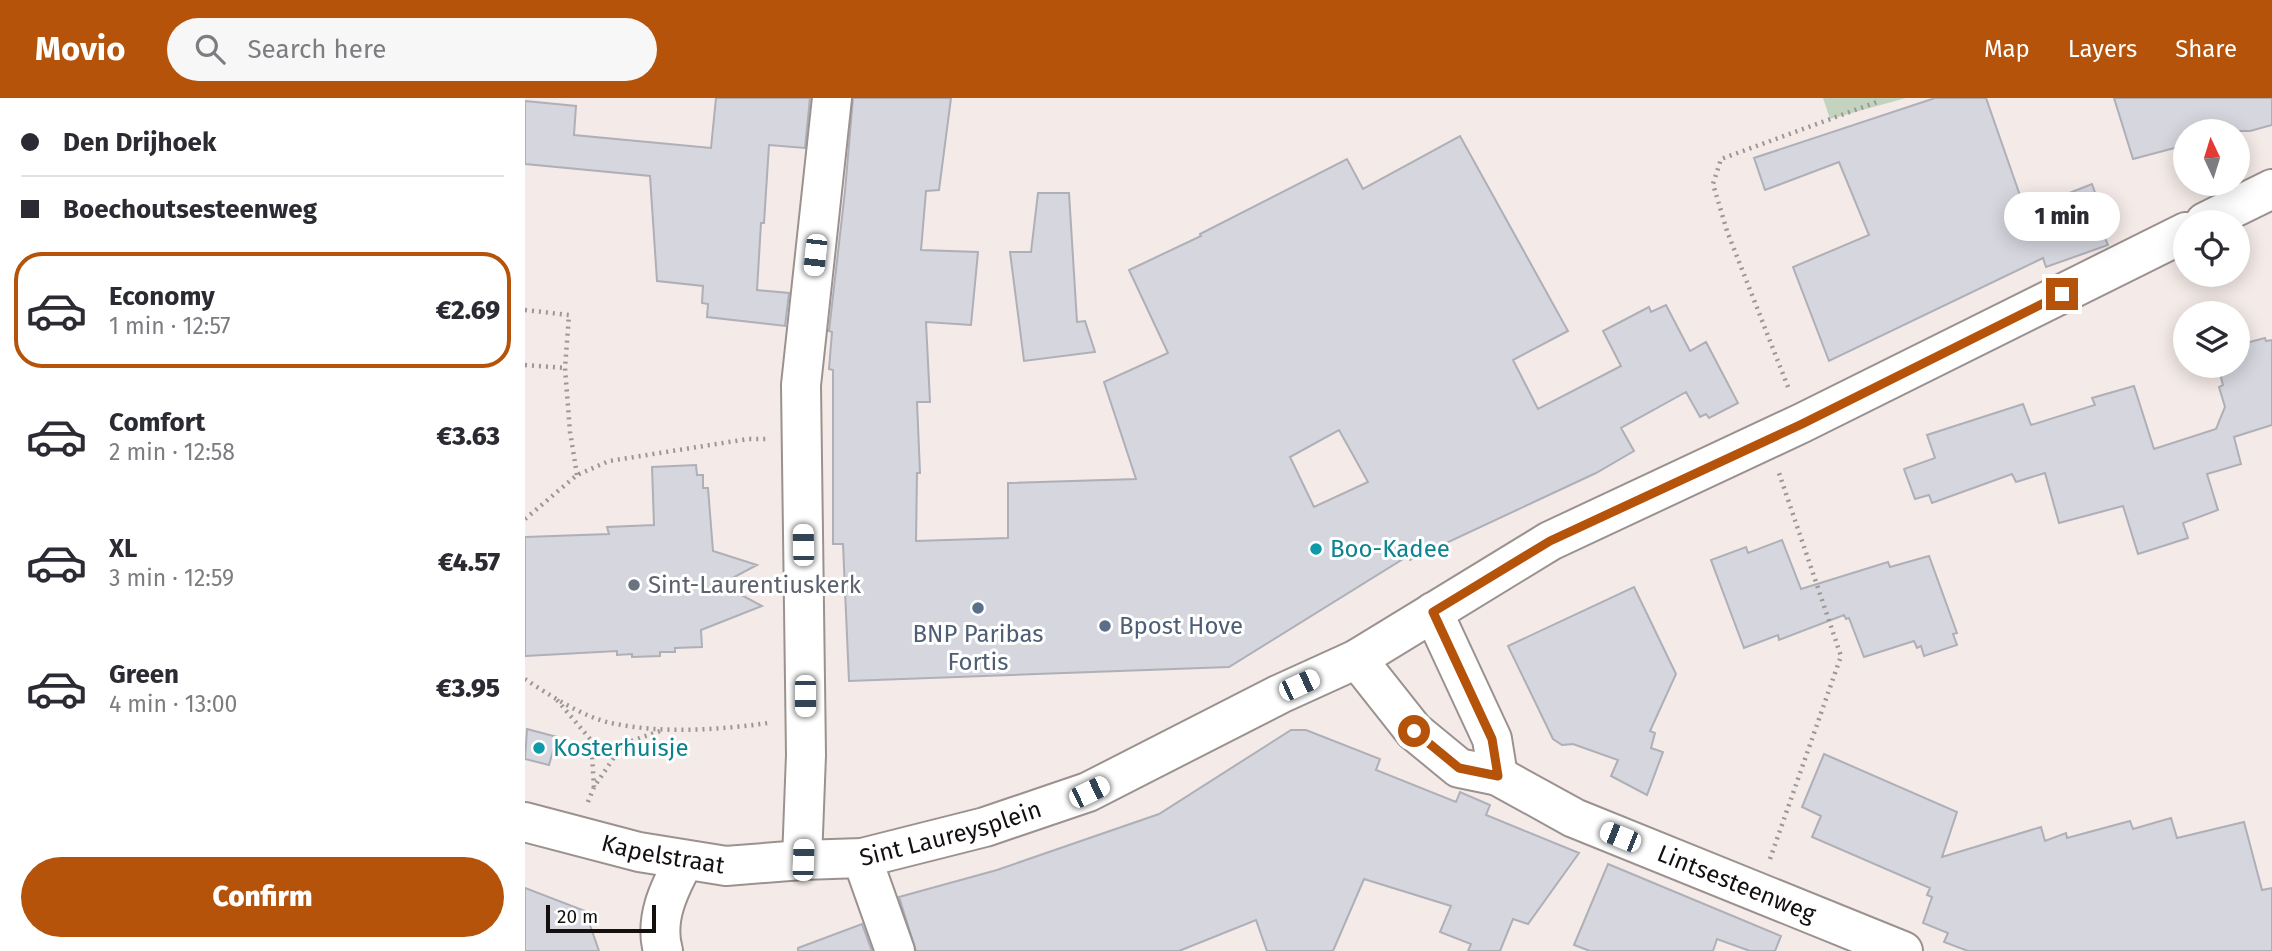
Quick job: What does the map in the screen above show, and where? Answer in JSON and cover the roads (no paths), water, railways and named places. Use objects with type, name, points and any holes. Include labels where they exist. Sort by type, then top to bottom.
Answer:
[{"type":"street","points":[[803,860],[805,717],[801,385],[832,98]]},
{"type":"street","points":[[2229,210],[2272,189]]},
{"type":"street","name":"Sint Laureysplein","points":[[803,860],[862,858],[985,827],[1089,792],[1280,694],[1357,659],[1550,541],[1802,424],[2173,238]]},
{"type":"street","points":[[1433,612],[1492,739],[1498,776]]},
{"type":"street","name":"Lintsesteenweg","points":[[1357,659],[1414,731],[1459,768],[1498,776],[1574,818],[1903,951]]},
{"type":"street","name":"Kapelstraat","points":[[525,822],[639,852],[726,866],[803,860]]},
{"type":"street","points":[[862,858],[895,951]]},
{"type":"street","points":[[663,951],[660,919],[668,892],[684,860]]},
{"type":"place","name":"Boo-Kadee","points":[[1316,549]]},
{"type":"place","name":"Sint-Laurentiuskerk","points":[[634,585]]},
{"type":"place","name":"BNP Paribas Fortis","points":[[978,608]]},
{"type":"place","name":"Bpost Hove","points":[[1105,626]]},
{"type":"place","name":"Kosterhuisje","points":[[539,748]]}]
